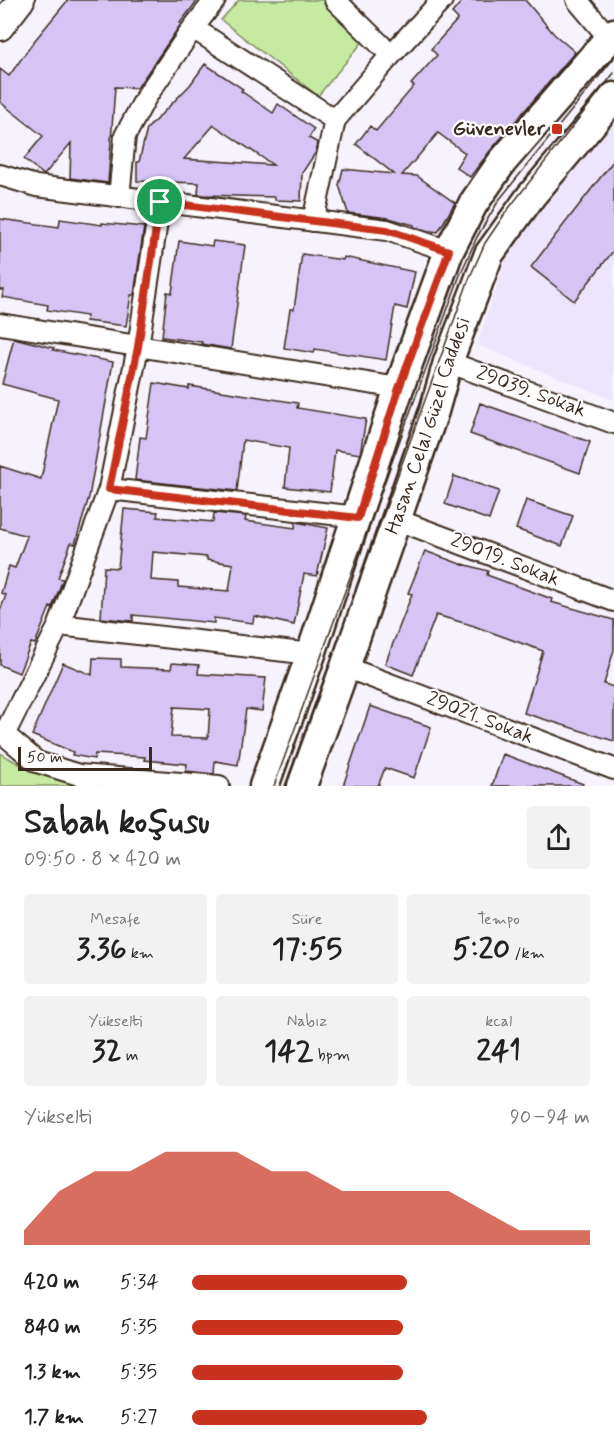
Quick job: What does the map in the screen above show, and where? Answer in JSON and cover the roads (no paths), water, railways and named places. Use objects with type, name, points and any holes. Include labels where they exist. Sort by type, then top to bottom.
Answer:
[{"type":"main road","name":"Hasan Celal Güzel Caddesi","points":[[264,786],[358,518],[399,388],[449,251],[473,204],[502,162],[612,36]]},
{"type":"main road","name":"Hasan Celal Güzel Caddesi","points":[[302,786],[434,411],[448,362],[489,254],[531,196],[614,97]]},
{"type":"street","points":[[0,27],[21,0]]},
{"type":"street","points":[[119,197],[124,136],[136,112],[193,28],[215,0]]},
{"type":"street","points":[[335,0],[391,55]]},
{"type":"street","points":[[313,221],[334,120],[442,0]]},
{"type":"street","points":[[577,0],[612,36]]},
{"type":"street","points":[[193,28],[334,120]]},
{"type":"street","points":[[0,176],[36,186],[387,230],[449,251]]},
{"type":"street","points":[[160,202],[138,347],[109,489],[58,624],[2,732],[37,762],[79,775],[219,786]]},
{"type":"street","points":[[0,324],[399,388]]},
{"type":"street","name":"29039. Sokak","points":[[448,362],[614,423]]},
{"type":"street","points":[[109,489],[358,518]]},
{"type":"street","name":"29019. Sokak","points":[[395,519],[614,601]]},
{"type":"street","points":[[58,624],[311,654]]},
{"type":"street","name":"29021. Sokak","points":[[345,667],[614,769]]},
{"type":"tram line","points":[[274,786],[460,275],[477,237],[499,200],[614,58]]},
{"type":"tram line","points":[[285,786],[469,279],[485,243],[506,212],[614,73]]},
{"type":"place","name":"Güvenevler","points":[[557,129]]}]
